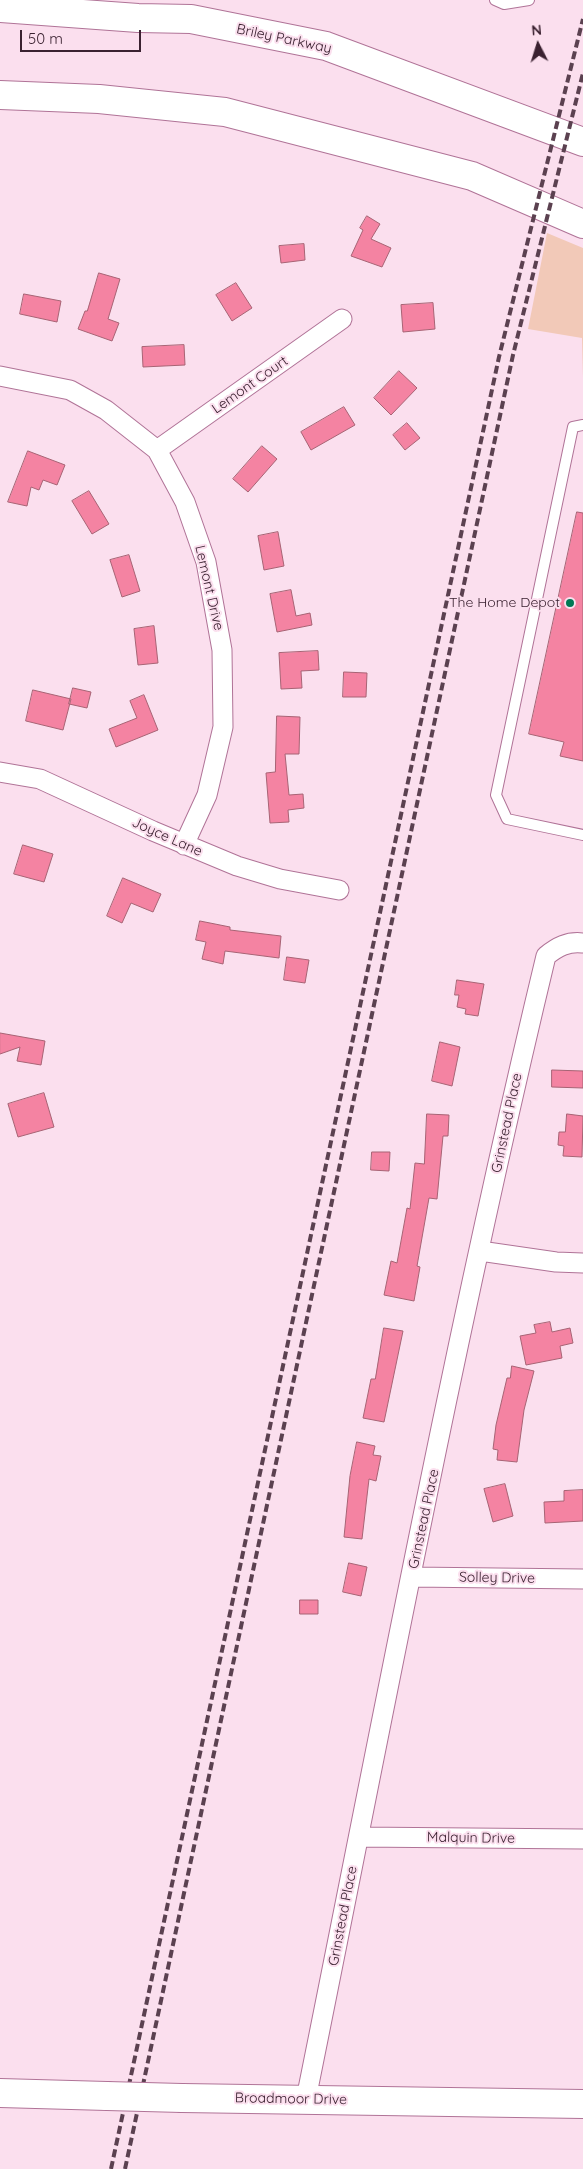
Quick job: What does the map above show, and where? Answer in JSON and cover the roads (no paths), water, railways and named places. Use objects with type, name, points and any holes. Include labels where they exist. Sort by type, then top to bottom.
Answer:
[{"type":"main road","points":[[57,0],[191,19]]},
{"type":"main road","name":"Briley Parkway","points":[[0,8],[138,18],[191,19],[326,46],[583,142]]},
{"type":"main road","points":[[0,96],[99,99],[225,112],[472,176],[583,224]]},
{"type":"main road","name":"Broadmoor Drive","points":[[0,2094],[583,2104]]},
{"type":"street","name":"Lemont Court","points":[[157,450],[342,319]]},
{"type":"street","name":"Lemont Drive","points":[[0,376],[70,390],[106,410],[157,450],[186,502],[206,562],[222,650],[222,727],[207,795],[184,845]]},
{"type":"street","name":"Joyce Lane","points":[[0,772],[40,778],[184,845],[237,866],[271,876],[339,890]]},
{"type":"street","name":"Grinstead Place","points":[[306,2099],[510,1108],[546,956],[558,946],[577,942],[583,943]]},
{"type":"street","points":[[480,1251],[556,1262],[583,1263]]},
{"type":"street","name":"Solley Drive","points":[[412,1577],[583,1579]]},
{"type":"street","name":"Malquin Drive","points":[[359,1836],[583,1839]]},
{"type":"lane","points":[[495,0],[504,4],[530,0]]},
{"type":"lane","points":[[583,424],[573,427],[496,795],[507,819],[583,835]]},
{"type":"railway","points":[[111,2169],[499,357],[583,19]]},
{"type":"railway","points":[[125,2169],[513,355],[583,73]]},
{"type":"place","name":"The Home Depot","points":[[570,603]]}]
